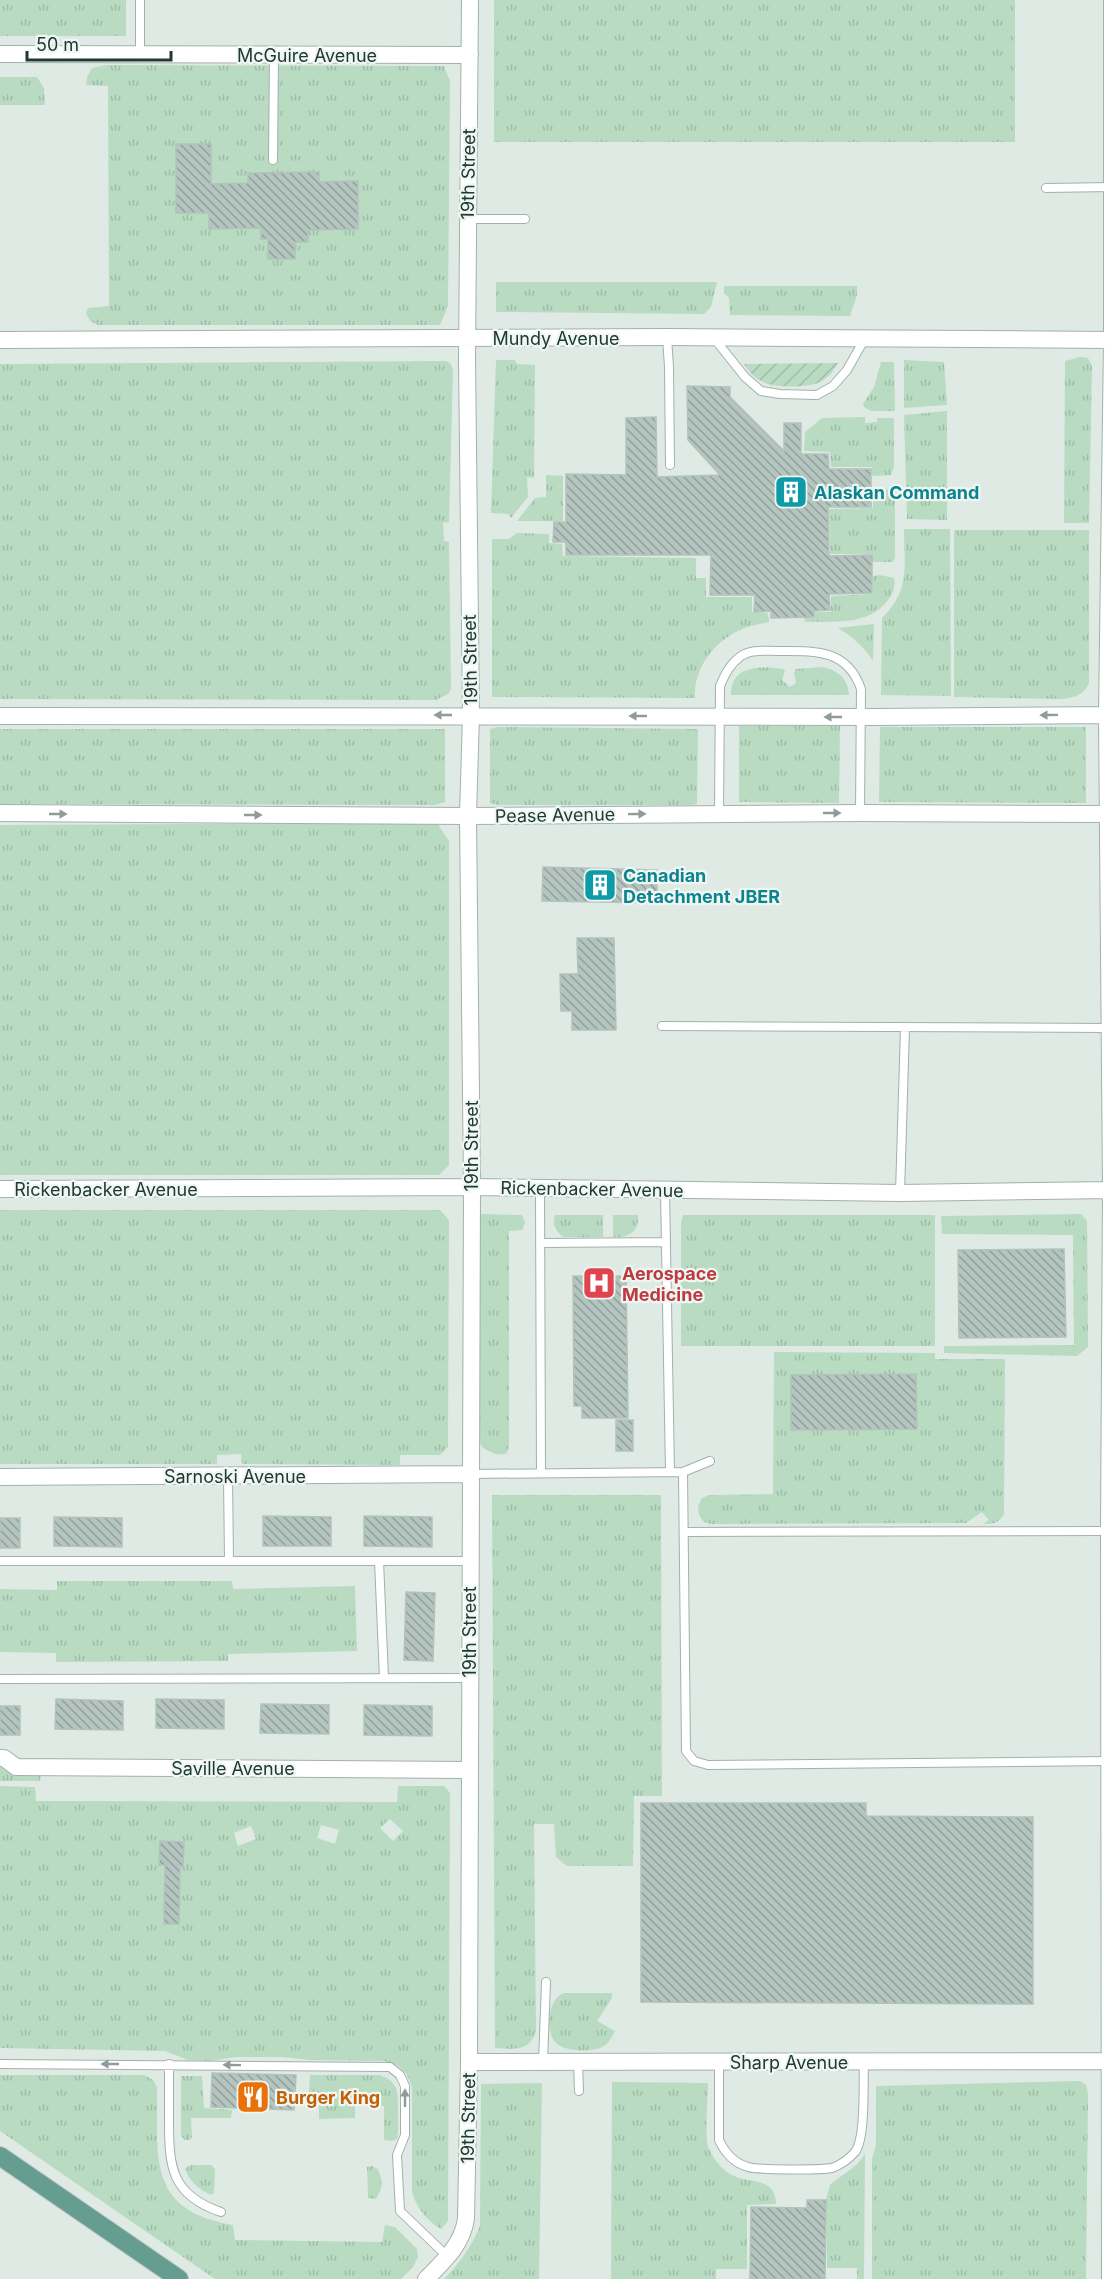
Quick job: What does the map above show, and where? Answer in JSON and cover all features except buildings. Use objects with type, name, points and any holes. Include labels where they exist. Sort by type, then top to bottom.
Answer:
[{"type":"main road","points":[[0,2156],[179,2279]]},
{"type":"street","name":"19th Street","points":[[426,2279],[448,2257],[464,2232],[466,2219],[469,2062],[471,1187],[468,816],[471,715],[467,338],[470,0]]},
{"type":"street","points":[[1110,2279],[1108,2061],[1111,1804],[1109,1531],[1111,1190],[1107,715],[1111,502],[1112,0]]},
{"type":"street","name":"McGuire Avenue","points":[[0,54],[470,55]]},
{"type":"street","name":"Mundy Avenue","points":[[0,340],[713,337],[864,340],[1112,340]]},
{"type":"street","points":[[0,716],[1107,715]]},
{"type":"street","name":"Pease Avenue","points":[[0,813],[468,816],[719,813],[1109,814]]},
{"type":"street","name":"Rickenbacker Avenue","points":[[0,1189],[471,1187],[900,1192],[1111,1190]]},
{"type":"street","name":"Sarnoski Avenue","points":[[0,1477],[470,1474]]},
{"type":"street","name":"Saville Avenue","points":[[0,1758],[4,1758],[16,1767],[469,1770]]},
{"type":"street","name":"Sharp Avenue","points":[[469,2062],[1108,2061]]},
{"type":"lane","points":[[140,0],[140,55]]},
{"type":"lane","points":[[273,160],[274,55]]},
{"type":"lane","points":[[1046,188],[1112,187]]},
{"type":"lane","points":[[468,219],[525,219]]},
{"type":"lane","points":[[667,337],[670,465]]},
{"type":"lane","points":[[713,337],[745,377],[761,391],[817,395],[833,386],[848,370],[864,340]]},
{"type":"lane","points":[[719,813],[720,686],[728,669],[742,655],[755,651],[816,651],[844,662],[856,674],[861,689],[860,813]]},
{"type":"lane","points":[[662,1026],[1109,1028]]},
{"type":"lane","points":[[900,1192],[905,1028]]},
{"type":"lane","points":[[540,1188],[541,1473]]},
{"type":"lane","points":[[665,1190],[670,1472]]},
{"type":"lane","points":[[540,1243],[666,1242]]},
{"type":"lane","points":[[470,1474],[683,1472],[710,1461]]},
{"type":"lane","points":[[683,1472],[686,1751],[694,1761],[708,1765],[1111,1761]]},
{"type":"lane","points":[[228,1476],[229,1561]]},
{"type":"lane","points":[[684,1532],[1109,1531]]},
{"type":"lane","points":[[0,1561],[470,1561]]},
{"type":"lane","points":[[379,1561],[384,1678]]},
{"type":"lane","points":[[0,1678],[469,1678]]},
{"type":"lane","points":[[543,2062],[546,1982]]},
{"type":"lane","points":[[719,2062],[719,2140],[734,2161],[750,2168],[831,2168],[844,2162],[855,2152],[862,2138],[864,2061]]},
{"type":"lane","points":[[578,2062],[579,2091]]},
{"type":"lane","points":[[0,2064],[390,2067],[399,2075],[405,2086],[405,2135],[397,2155],[400,2211],[448,2257]]},
{"type":"lane","points":[[169,2064],[169,2152],[172,2168],[187,2194],[201,2205],[221,2212]]},
{"type":"green space","points":[[0,0],[126,0],[126,36],[0,36]]},
{"type":"green space","points":[[494,0],[1015,0],[1015,142],[494,142]]},
{"type":"green space","points":[[106,65],[444,66],[450,81],[448,306],[440,325],[98,325],[90,321],[86,313],[88,308],[109,306],[108,86],[86,85],[92,68]],"holes":[[[211,144],[211,184],[248,183],[249,173],[319,172],[319,182],[357,181],[358,229],[308,230],[295,242],[294,259],[269,259],[268,239],[261,239],[261,228],[209,229],[209,213],[176,213],[176,145]]]},
{"type":"green space","points":[[0,77],[37,77],[44,88],[45,105],[0,105]]},
{"type":"green space","points":[[496,282],[717,282],[711,307],[704,314],[496,312]]},
{"type":"green space","points":[[724,286],[857,286],[857,295],[850,316],[730,315],[729,298],[724,293]]},
{"type":"green space","points":[[1080,357],[1088,358],[1092,366],[1089,523],[1064,523],[1065,361]]},
{"type":"green space","points":[[496,360],[515,360],[517,364],[535,365],[534,478],[527,477],[528,497],[511,518],[508,514],[491,513]]},
{"type":"green space","points":[[904,360],[944,362],[947,405],[904,408]]},
{"type":"green space","points":[[446,361],[451,364],[453,371],[449,522],[443,523],[444,541],[449,542],[451,689],[448,694],[436,700],[0,699],[0,364]]},
{"type":"green space","points":[[881,362],[894,362],[895,411],[871,411],[863,404],[874,387]]},
{"type":"green space","points":[[838,363],[822,381],[810,385],[794,386],[765,383],[753,375],[744,364]]},
{"type":"green space","points":[[947,411],[947,520],[907,519],[904,415]]},
{"type":"green space","points":[[865,417],[865,423],[877,422],[877,418],[894,418],[894,467],[891,475],[872,476],[872,467],[831,467],[830,452],[804,451],[805,432],[822,418]]},
{"type":"green space","points":[[546,475],[563,476],[563,521],[517,521],[535,498],[546,497]]},
{"type":"green space","points":[[893,489],[895,491],[895,559],[892,562],[872,562],[872,554],[830,554],[829,509],[873,508],[873,491]]},
{"type":"green space","points":[[904,529],[950,529],[951,696],[881,695],[882,618],[891,608],[902,587],[905,566]]},
{"type":"green space","points":[[954,530],[1089,530],[1089,682],[1082,693],[1063,699],[954,697]]},
{"type":"green space","points":[[517,533],[549,534],[549,543],[562,544],[563,556],[696,558],[696,578],[706,578],[706,597],[752,597],[752,612],[768,613],[769,622],[738,631],[713,650],[697,677],[695,698],[492,697],[492,539],[509,539]]},
{"type":"green space","points":[[873,576],[894,578],[893,592],[880,608],[871,614],[850,620],[805,622],[804,618],[815,618],[815,612],[831,612],[831,596],[873,594]]},
{"type":"green space","points":[[874,624],[873,661],[858,643],[838,628]]},
{"type":"green space","points":[[823,667],[841,676],[847,684],[849,695],[731,695],[732,685],[736,678],[748,670],[783,669],[785,671],[782,680],[790,687],[796,683],[794,673],[796,669]]},
{"type":"green space","points":[[739,726],[840,726],[839,803],[739,802]]},
{"type":"green space","points":[[497,727],[698,729],[697,804],[498,805],[490,803],[490,729]]},
{"type":"green space","points":[[880,727],[1086,727],[1086,803],[879,802]]},
{"type":"green space","points":[[0,729],[445,729],[445,802],[435,805],[0,804]]},
{"type":"green space","points":[[437,823],[449,841],[449,1165],[439,1175],[0,1175],[0,825]]},
{"type":"green space","points":[[0,1210],[440,1210],[449,1220],[448,1447],[440,1455],[400,1455],[400,1465],[242,1464],[241,1454],[217,1455],[217,1464],[0,1464]]},
{"type":"green space","points":[[482,1214],[522,1215],[525,1223],[522,1230],[509,1231],[509,1446],[507,1453],[500,1454],[482,1447],[479,1440],[479,1217]]},
{"type":"green space","points":[[1081,1214],[1087,1221],[1088,1347],[1077,1356],[944,1353],[944,1346],[1074,1345],[1073,1235],[942,1234],[941,1216]]},
{"type":"green space","points":[[555,1215],[603,1215],[603,1237],[563,1237],[555,1227]]},
{"type":"green space","points":[[613,1215],[638,1215],[635,1230],[628,1235],[613,1237]]},
{"type":"green space","points":[[683,1215],[935,1215],[935,1346],[681,1346],[681,1223]]},
{"type":"green space","points":[[774,1352],[935,1353],[935,1359],[1005,1359],[1004,1514],[998,1521],[983,1524],[989,1520],[982,1512],[966,1523],[711,1524],[704,1522],[699,1515],[698,1506],[702,1498],[709,1495],[773,1494]],"holes":[[[916,1374],[916,1429],[791,1430],[791,1375]]]},
{"type":"green space","points":[[492,1495],[661,1495],[662,1796],[634,1796],[633,1866],[567,1866],[556,1857],[554,1824],[534,1824],[536,2031],[530,2043],[514,2049],[495,2048]]},
{"type":"green space","points":[[57,1581],[232,1581],[233,1589],[355,1586],[357,1651],[228,1654],[228,1661],[56,1662],[56,1653],[0,1652],[0,1589],[57,1590]]},
{"type":"green space","points":[[0,1765],[41,1775],[40,1781],[0,1781]]},
{"type":"green space","points":[[0,1786],[35,1787],[36,1801],[397,1802],[398,1786],[444,1786],[450,1793],[448,2221],[441,2229],[423,2213],[412,2192],[412,2087],[406,2073],[397,2065],[384,2061],[310,2060],[282,2057],[188,2060],[165,2051],[0,2048]],"holes":[[[390,1819],[403,1831],[393,1841],[380,1828]],[[321,1825],[339,1830],[335,1844],[317,1838]],[[251,1826],[256,1839],[238,1846],[234,1833]],[[165,1888],[179,1889],[179,1924],[164,1924]]]},
{"type":"green space","points":[[564,1993],[612,1993],[612,1998],[597,2021],[615,2031],[606,2045],[593,2050],[579,2050],[565,2048],[555,2042],[549,2023],[551,2008],[554,2001]]},
{"type":"green space","points":[[0,2075],[144,2075],[153,2080],[157,2087],[157,2136],[163,2177],[171,2193],[185,2207],[205,2218],[233,2225],[235,2240],[382,2242],[385,2225],[395,2227],[417,2249],[418,2257],[413,2267],[401,2279],[215,2279],[0,2131]]},
{"type":"green space","points":[[310,2075],[379,2075],[391,2081],[398,2095],[397,2139],[384,2140],[384,2106],[355,2106],[355,2118],[319,2119],[319,2094],[309,2093]]},
{"type":"green space","points":[[181,2076],[202,2076],[204,2108],[232,2110],[231,2118],[191,2118],[192,2137],[185,2140],[181,2136]]},
{"type":"green space","points":[[1080,2081],[1086,2085],[1088,2093],[1086,2279],[872,2279],[872,2159],[876,2145],[876,2086]]},
{"type":"green space","points":[[612,2082],[708,2083],[707,2136],[709,2149],[720,2166],[730,2174],[759,2182],[771,2189],[776,2204],[747,2205],[747,2269],[716,2269],[716,2279],[611,2279]]},
{"type":"green space","points":[[542,2083],[539,2279],[444,2279],[465,2254],[480,2226],[481,2084]]},
{"type":"green space","points":[[865,2154],[864,2279],[857,2279],[857,2268],[827,2268],[826,2199],[830,2185],[853,2168]]},
{"type":"green space","points":[[190,2165],[211,2165],[215,2169],[214,2193],[211,2195],[206,2193],[192,2181],[185,2169]]},
{"type":"green space","points":[[372,2166],[378,2169],[381,2181],[376,2199],[368,2198],[367,2167]]},
{"type":"place","name":"Alaskan Command","points":[[791,492]]},
{"type":"place","name":"Canadian Detachment JBER","points":[[600,885]]},
{"type":"place","name":"Aerospace Medicine","points":[[599,1283]]},
{"type":"place","name":"Burger King","points":[[253,2097]]}]
